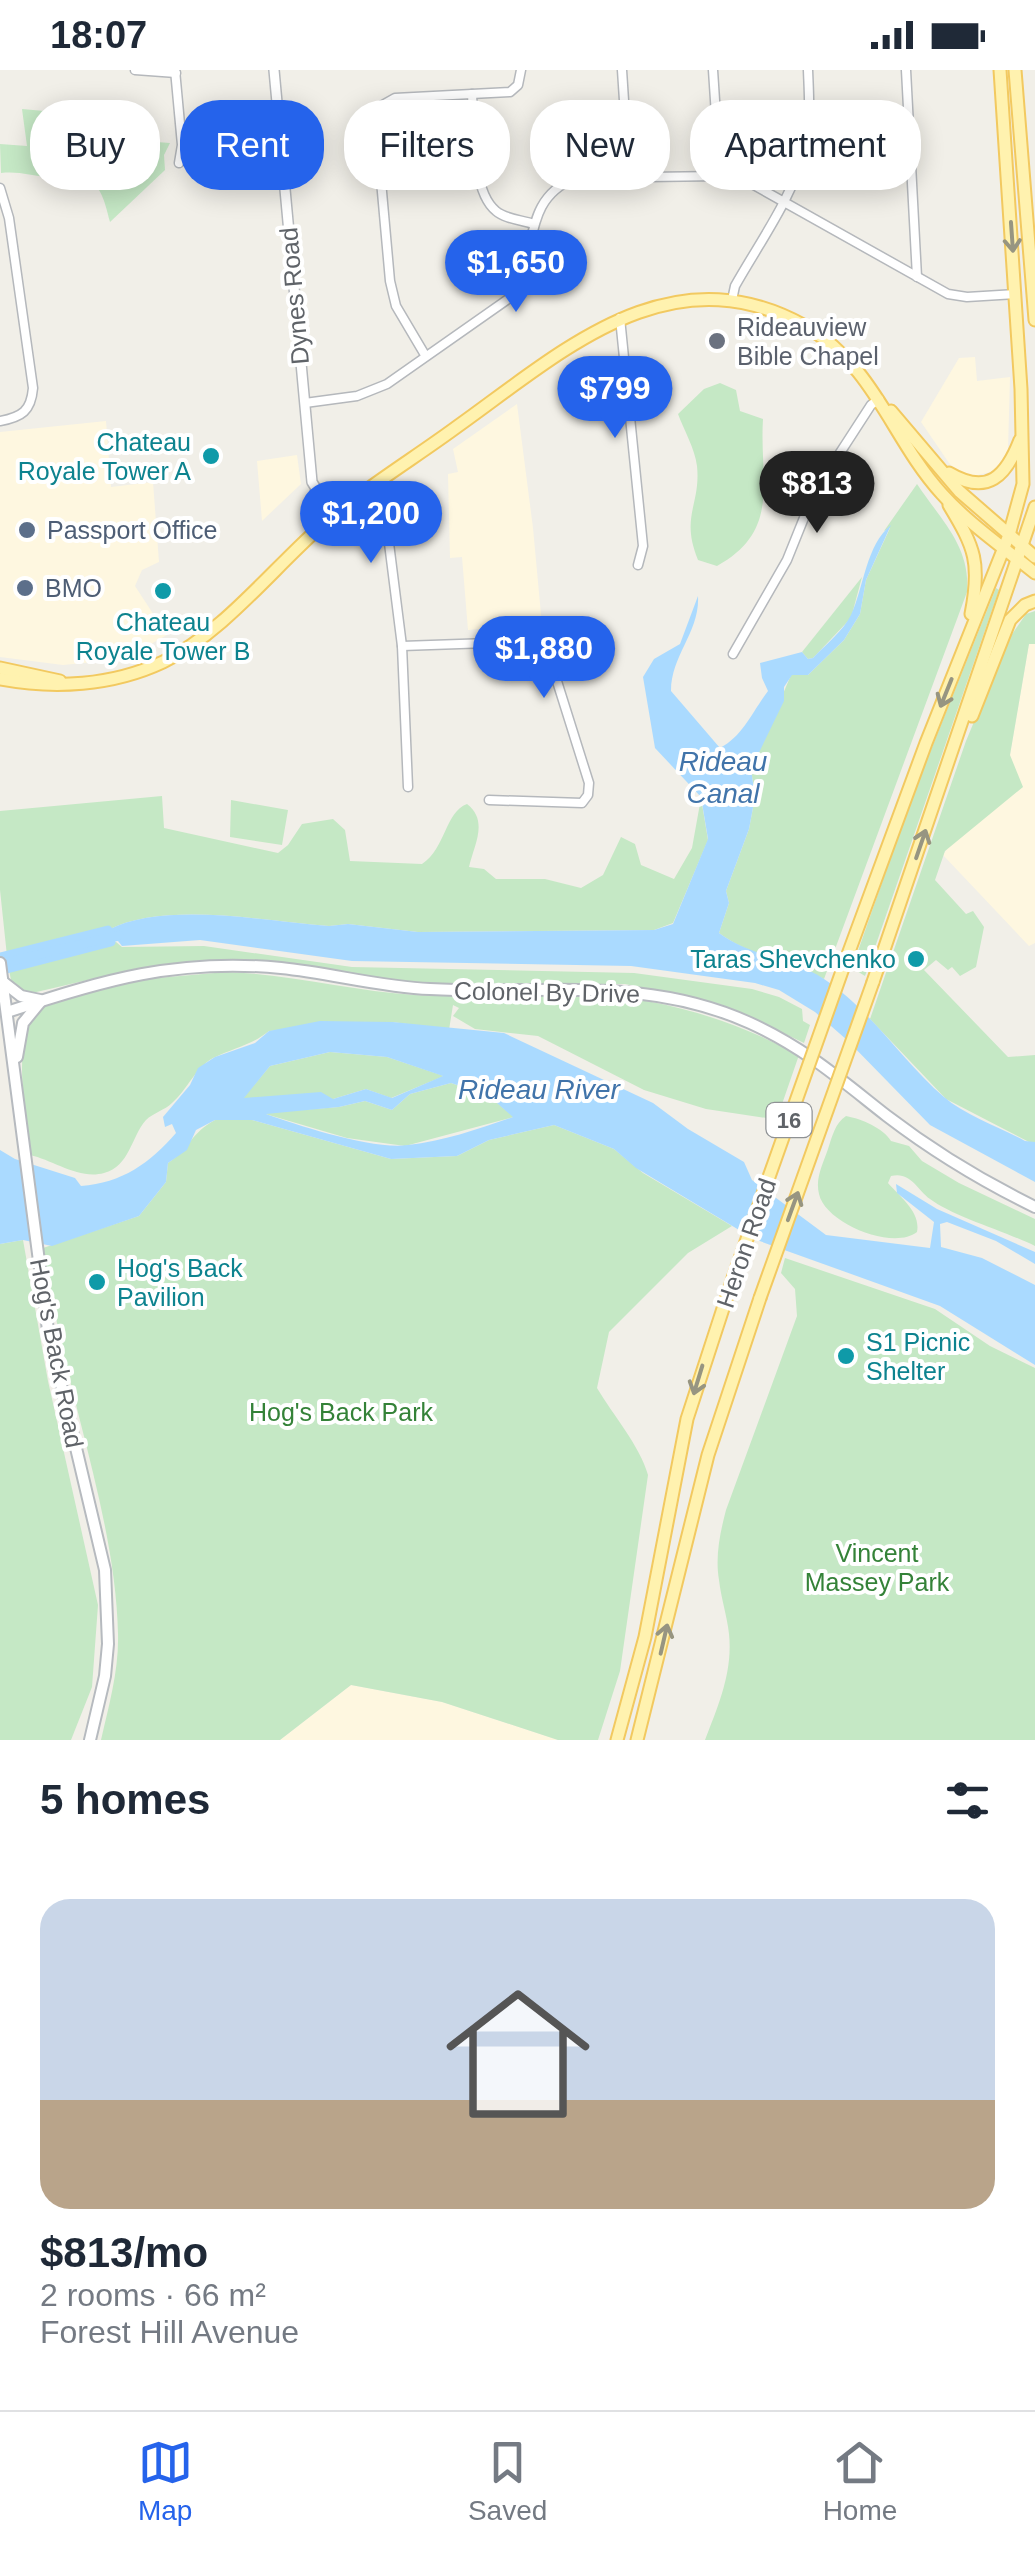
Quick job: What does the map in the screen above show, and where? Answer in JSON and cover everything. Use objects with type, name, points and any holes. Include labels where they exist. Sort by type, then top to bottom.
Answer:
[{"type":"main road","name":"16","points":[[1000,70],[1023,433],[1023,484],[1007,542]]},
{"type":"main road","points":[[1016,70],[1035,320]]},
{"type":"main road","points":[[1,677],[51,686],[126,676],[184,650],[333,516],[381,480],[582,338],[620,318],[675,302],[732,300],[789,319],[815,333],[858,369],[919,452],[973,547],[978,569],[966,642]]},
{"type":"main road","points":[[919,452],[965,482],[980,484],[1008,468],[1023,433]]},
{"type":"main road","points":[[937,466],[1007,542]]},
{"type":"main road","points":[[943,496],[1020,552],[1035,573]]},
{"type":"main road","name":"16","points":[[1020,552],[1035,508]]},
{"type":"main road","name":"Heron Road","points":[[617,1740],[645,1637],[684,1435],[731,1284],[846,957],[1007,542]]},
{"type":"main road","points":[[1020,552],[1035,556]]},
{"type":"main road","name":"Heron Road","points":[[636,1740],[708,1455],[1020,552]]},
{"type":"main road","points":[[944,775],[993,668],[1010,620],[1019,609],[1035,601]]},
{"type":"main road","name":"Hog's Back Road","points":[[0,963],[36,1255],[58,1380],[105,1570],[108,1644],[90,1740]]},
{"type":"main road","name":"Colonel By Drive","points":[[7,1012],[140,972],[202,966],[286,968],[428,989],[640,991],[727,1014],[785,1040],[832,1070],[887,1116],[951,1161],[1035,1206]]},
{"type":"main road","points":[[2,981],[17,994],[42,1000],[22,1025],[16,1088]]},
{"type":"street","points":[[135,70],[175,72],[180,123]]},
{"type":"street","name":"Dynes Road","points":[[274,70],[312,482],[333,516]]},
{"type":"street","points":[[425,355],[396,306],[390,281],[376,125],[379,107],[395,98],[510,92],[518,85],[521,70]]},
{"type":"street","points":[[622,70],[624,100]]},
{"type":"street","points":[[712,70],[714,100]]},
{"type":"street","points":[[732,300],[735,286],[805,149],[810,119],[808,70]]},
{"type":"street","points":[[906,70],[917,277]]},
{"type":"street","points":[[472,94],[479,182],[486,201],[499,215],[534,224]]},
{"type":"street","points":[[0,188],[9,218],[34,388],[32,404],[22,416],[0,422]]},
{"type":"street","points":[[305,403],[372,392],[510,297],[521,282],[534,224],[554,190]]},
{"type":"street","points":[[763,190],[948,294],[1016,294]]},
{"type":"street","points":[[620,318],[643,546],[638,566]]},
{"type":"street","points":[[732,654],[787,560],[814,493],[871,405],[882,401]]},
{"type":"street","points":[[381,480],[402,646],[408,787]]},
{"type":"street","points":[[402,646],[518,642],[536,645],[550,660],[589,783],[588,795],[582,803],[489,800]]},
{"type":"shaded area","points":[[975,357],[977,381],[1010,377],[1008,450],[991,472],[973,476],[957,471],[949,463],[921,422],[959,358]]},
{"type":"shaded area","points":[[517,404],[543,636],[498,627],[468,630],[462,557],[450,558],[448,474],[458,472],[453,449]]},
{"type":"shaded area","points":[[106,421],[111,487],[153,482],[159,562],[142,570],[135,586],[167,635],[124,659],[63,665],[0,657],[0,432]]},
{"type":"shaded area","points":[[297,455],[301,484],[262,521],[257,461]]},
{"type":"shaded area","points":[[1029,644],[1035,644],[1035,943],[1029,946],[943,855],[1010,755]]},
{"type":"shaded area","points":[[351,1685],[442,1702],[558,1740],[280,1740]]},
{"type":"green space","points":[[22,109],[30,110],[30,175],[1,173],[0,144],[27,146]]},
{"type":"green space","points":[[160,142],[170,143],[164,155],[165,170],[160,175]]},
{"type":"green space","points":[[98,190],[144,190],[110,222]]},
{"type":"green space","points":[[720,383],[736,390],[740,411],[763,419],[764,483],[759,520],[751,536],[717,566],[698,560],[693,545],[691,521],[697,466],[678,414],[704,389]]},
{"type":"green space","points":[[917,484],[959,548],[967,592],[824,979],[743,947],[719,933],[729,903],[726,891],[749,829],[755,797],[751,769],[791,675],[808,675],[844,640],[860,614],[866,580],[890,528],[884,531]]},
{"type":"green space","points":[[862,577],[851,618],[808,659],[802,652]]},
{"type":"green space","points":[[996,588],[999,590],[865,976],[852,968],[912,797]]},
{"type":"green space","points":[[1035,611],[1035,644],[1029,644],[1010,755],[1023,787],[945,851],[935,880],[966,914],[973,911],[984,927],[976,967],[960,976],[952,967],[948,970],[936,960],[924,970],[1008,1057],[1035,1055],[1035,1142],[1029,1142],[946,1099],[870,1019],[966,741],[1008,640],[1026,614]]},
{"type":"green space","points":[[162,796],[164,828],[278,853],[302,824],[333,819],[345,830],[350,861],[422,864],[436,849],[454,814],[467,804],[479,826],[469,867],[484,869],[496,879],[545,879],[581,888],[603,875],[621,837],[635,844],[641,865],[674,879],[692,848],[701,798],[708,840],[673,923],[654,930],[418,932],[216,915],[157,916],[7,956],[0,890],[0,811]]},
{"type":"green space","points":[[231,800],[288,810],[282,845],[230,837]]},
{"type":"green space","points":[[116,942],[122,947],[204,946],[352,967],[634,973],[752,989],[802,1009],[803,1021],[810,1025],[804,1043],[707,1001],[625,984],[416,983],[230,960],[139,968],[28,994],[12,985],[9,970]]},
{"type":"green space","points":[[226,972],[415,995],[582,994],[639,1000],[721,1021],[799,1055],[773,1119],[706,1109],[644,1090],[538,1036],[475,1029],[453,1016],[459,1008],[453,1005],[449,1030],[393,1022],[269,1031],[207,1062],[172,1103],[146,1120],[125,1158],[104,1173],[76,1172],[30,1155],[22,1055],[25,1036],[42,1007],[134,980]]},
{"type":"green space","points":[[330,1052],[387,1057],[444,1076],[391,1098],[366,1089],[333,1099],[243,1098],[270,1066]]},
{"type":"green space","points":[[451,1083],[489,1096],[514,1117],[405,1146],[347,1138],[262,1113],[365,1101],[392,1110],[410,1094]]},
{"type":"green space","points":[[846,1116],[872,1125],[891,1141],[909,1146],[922,1161],[959,1183],[1035,1219],[1035,1246],[940,1205],[908,1178],[898,1175],[891,1176],[888,1183],[913,1211],[917,1232],[892,1238],[846,1224],[824,1205],[818,1182],[834,1131]]},
{"type":"green space","name":"Hog's Back Park","points":[[215,1120],[252,1120],[391,1159],[457,1156],[489,1140],[554,1125],[614,1149],[643,1173],[732,1226],[688,1253],[609,1332],[597,1388],[633,1442],[648,1475],[620,1671],[598,1740],[558,1740],[442,1702],[351,1685],[280,1740],[101,1740],[117,1661],[116,1595],[103,1516],[54,1317],[43,1248],[139,1216],[166,1182],[168,1163]]},
{"type":"green space","points":[[23,1240],[48,1381],[98,1605],[92,1687],[71,1740],[0,1740],[0,1244]]},
{"type":"green space","name":"Vincent Massey Park","points":[[785,1258],[935,1309],[990,1346],[1035,1368],[1035,1740],[705,1740],[729,1662],[729,1634],[718,1571],[722,1527],[797,1316],[795,1289],[781,1273]]},
{"type":"water","name":"Rideau Canal","points":[[891,525],[866,580],[860,614],[844,640],[808,675],[792,675],[784,687],[784,701],[751,769],[755,797],[749,829],[726,891],[729,903],[719,933],[824,979],[857,1006],[944,1097],[983,1121],[1035,1142],[1035,1182],[930,1125],[815,1012],[779,990],[755,983],[631,966],[352,961],[200,940],[122,946],[118,941],[111,942],[108,930],[131,921],[186,915],[418,932],[654,930],[673,924],[708,839],[701,797],[655,748],[643,677],[654,659],[680,644],[698,596],[695,621],[676,666],[671,691],[720,748],[741,730],[768,691],[760,663],[802,652],[808,659],[813,658],[844,626],[876,544]]},
{"type":"water","name":"Rideau River","points":[[320,1021],[393,1022],[504,1033],[653,1103],[744,1162],[752,1180],[826,1235],[930,1248],[934,1222],[897,1193],[896,1184],[937,1209],[1035,1252],[1035,1264],[996,1241],[947,1222],[940,1224],[941,1247],[982,1258],[1035,1285],[1035,1365],[940,1306],[754,1239],[636,1168],[614,1149],[554,1125],[489,1140],[457,1156],[391,1159],[252,1120],[215,1120],[196,1130],[187,1150],[168,1163],[166,1182],[139,1216],[52,1246],[23,1240],[0,1244],[0,1150],[15,1159],[75,1178],[81,1186],[122,1176],[156,1154],[176,1133],[172,1124],[165,1127],[163,1117],[190,1085],[198,1068],[215,1057],[255,1043],[269,1031]],"holes":[[[330,1052],[387,1057],[443,1076],[392,1098],[366,1089],[333,1099],[321,1092],[244,1098],[270,1066]],[[451,1083],[489,1096],[513,1117],[448,1138],[393,1146],[337,1136],[266,1114],[365,1101],[392,1110],[410,1094]]]},
{"type":"waterway","points":[[108,930],[111,942],[3,970],[1,957],[108,930]]},
{"type":"waterway","points":[[0,964],[119,935]]},
{"type":"place","name":"Rideauview Bible Chapel","points":[[717,341]]},
{"type":"place","name":"Chateau Royale Tower A","points":[[211,456]]},
{"type":"place","name":"Passport Office","points":[[27,530]]},
{"type":"place","name":"BMO","points":[[25,588]]},
{"type":"place","name":"Chateau Royale Tower B","points":[[163,591]]},
{"type":"place","name":"Taras Shevchenko","points":[[916,959]]},
{"type":"place","name":"Hog's Back Pavilion","points":[[97,1282]]},
{"type":"place","name":"S1 Picnic Shelter","points":[[846,1356]]}]
